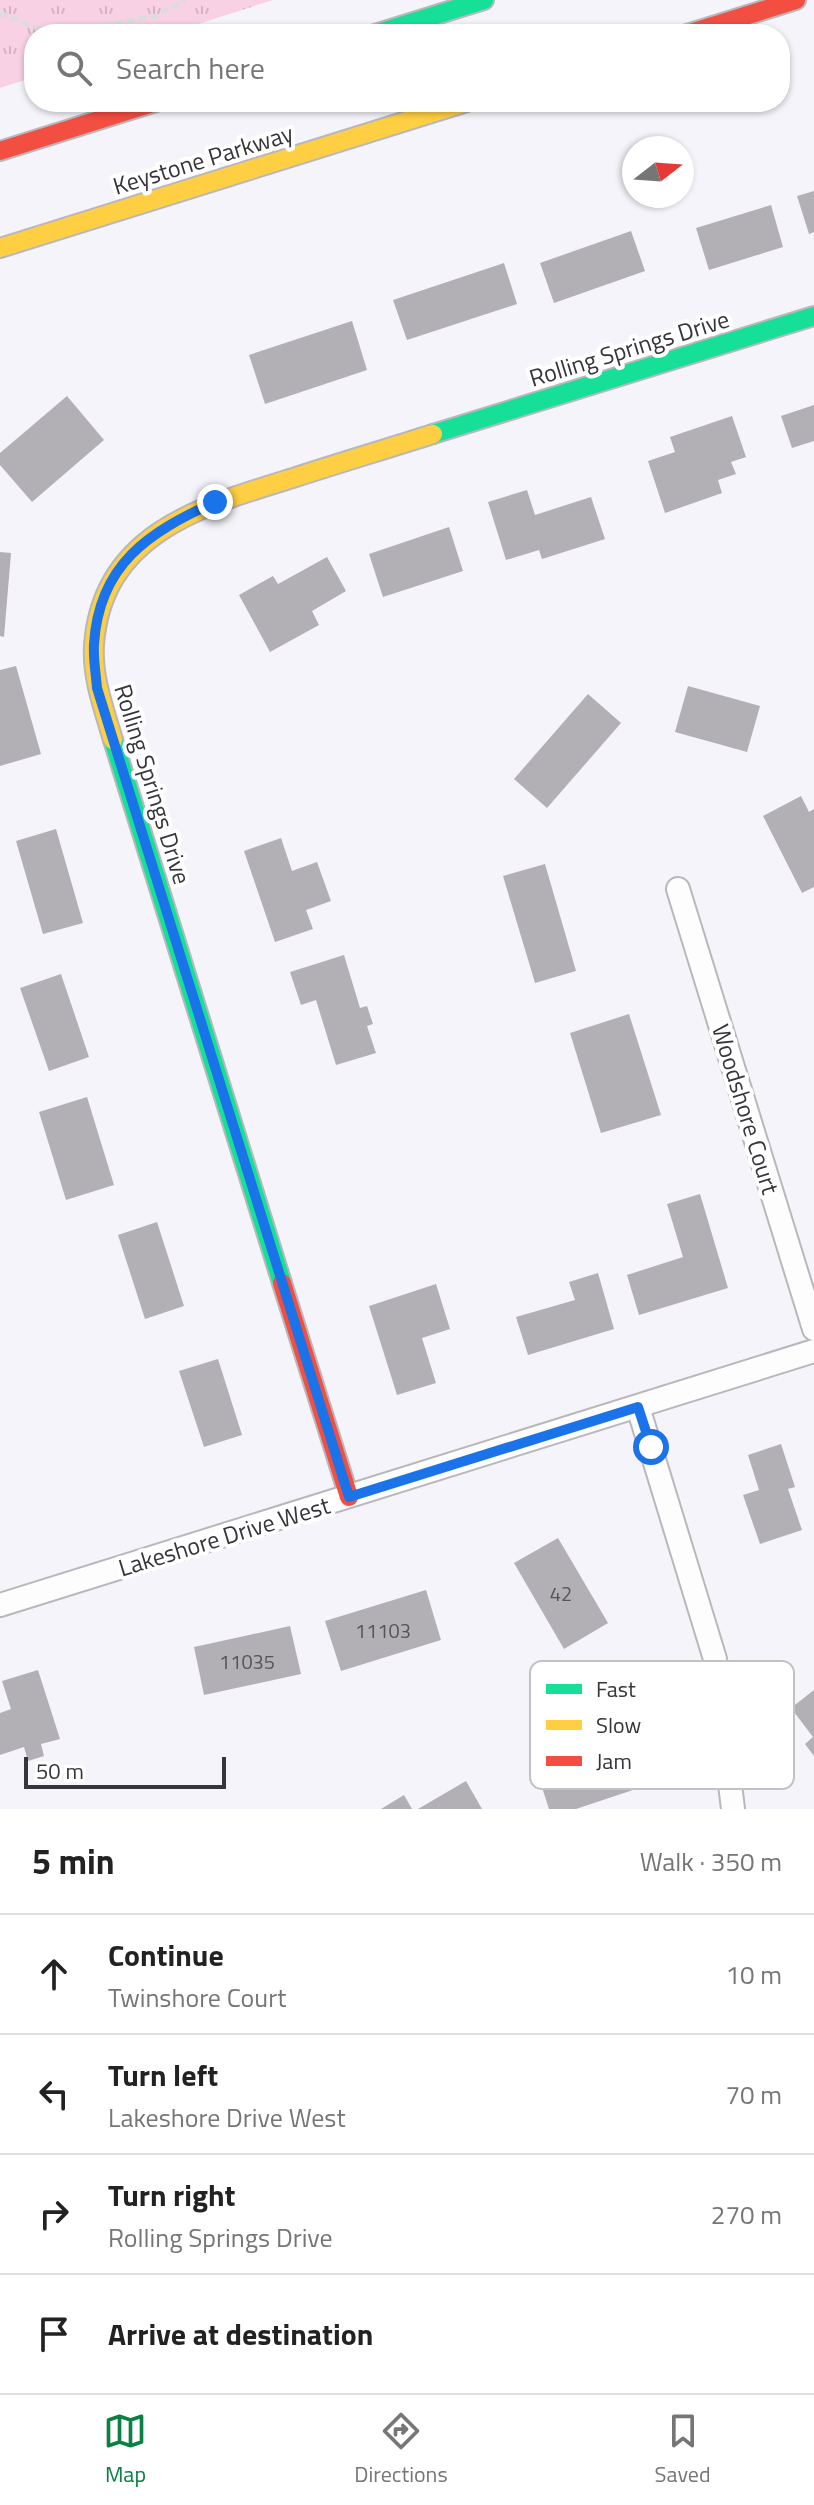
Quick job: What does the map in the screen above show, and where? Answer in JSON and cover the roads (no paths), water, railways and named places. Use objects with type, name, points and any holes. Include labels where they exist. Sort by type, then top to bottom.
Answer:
[{"type":"main road","points":[[407,24],[484,0]]},
{"type":"main road","points":[[719,24],[796,0]]},
{"type":"main road","points":[[0,151],[124,112]]},
{"type":"main road","name":"Keystone Parkway","points":[[0,248],[435,112]]},
{"type":"main road","name":"Rolling Springs Drive","points":[[349,1497],[97,688],[94,647],[98,612],[117,572],[136,549],[157,530],[215,502],[814,316]]},
{"type":"street","name":"Woodshore Court","points":[[678,889],[814,1329]]},
{"type":"street","name":"Lakeshore Drive West","points":[[0,1605],[814,1351]]},
{"type":"street","points":[[638,1407],[715,1661]]},
{"type":"street","points":[[731,1789],[733,1809]]}]
